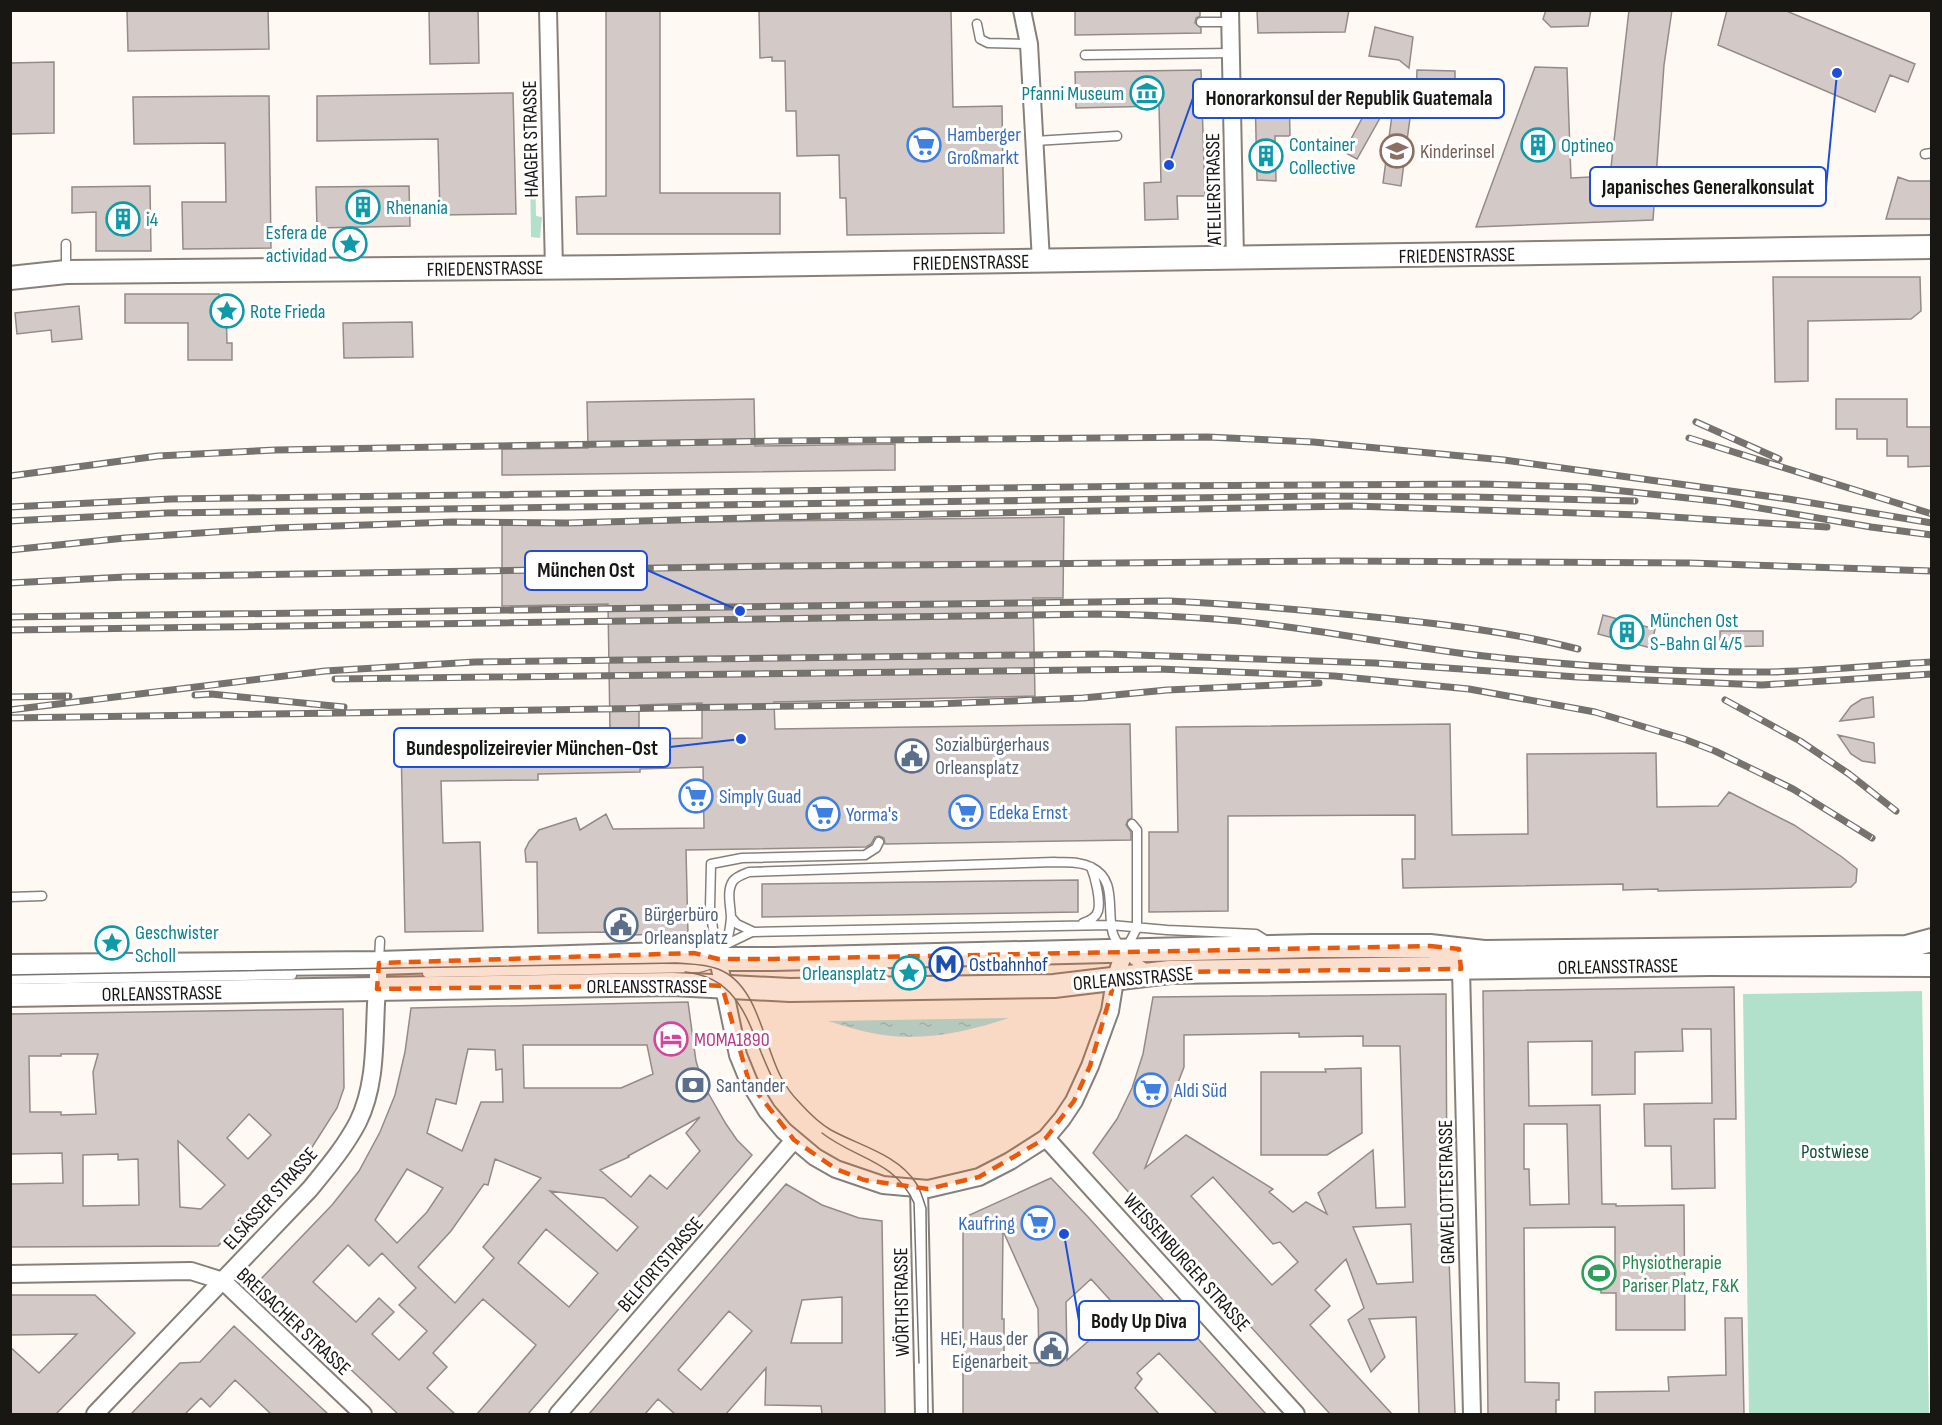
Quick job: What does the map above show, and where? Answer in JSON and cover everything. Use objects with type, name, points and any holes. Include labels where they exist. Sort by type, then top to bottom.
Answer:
[{"type":"main road","name":"FRIEDENSTRASSE","points":[[10,278],[66,272],[554,268],[1932,247]]},
{"type":"main road","name":"ORLEANSSTRASSE","points":[[10,995],[379,969],[719,951],[1124,952],[1278,947],[1430,946],[1461,960]]},
{"type":"main road","name":"ORLEANSSTRASSE","points":[[10,966],[379,969],[790,990],[1054,986],[1157,974],[1313,970],[1461,960],[1484,952],[1906,946],[1928,953]]},
{"type":"street","name":"HAAGER STRASSE","points":[[548,10],[554,268]]},
{"type":"street","points":[[1022,10],[1029,44],[1041,261]]},
{"type":"street","name":"ATELIERSTRASSE","points":[[1230,16],[1235,258]]},
{"type":"street","points":[[719,951],[722,986],[729,1007],[738,1055],[749,1082],[767,1111],[794,1140],[836,1169],[864,1180],[919,1189],[939,1188],[979,1176],[1028,1151],[1046,1138],[1074,1101],[1090,1066],[1110,1011],[1115,980],[1124,952]]},
{"type":"street","name":"GRAVELOTTESTRASSE","points":[[1461,960],[1472,1414]]},
{"type":"street","name":"ELSÄSSER STRASSE","points":[[94,1414],[310,1189],[342,1149],[359,1120],[373,1071],[379,969]]},
{"type":"street","name":"WEISSENBURGER STRASSE","points":[[1046,1138],[1296,1414]]},
{"type":"street","name":"BELFORTSTRASSE","points":[[558,1414],[794,1140]]},
{"type":"street","name":"WÖRTHSTRASSE","points":[[919,1189],[924,1414]]},
{"type":"street","name":"BREISACHER STRASSE","points":[[10,1274],[191,1271],[223,1281],[363,1414]]},
{"type":"lane","points":[[1200,22],[1230,16]]},
{"type":"lane","points":[[977,24],[980,39],[988,44],[1029,44]]},
{"type":"lane","points":[[1085,55],[1231,52]]},
{"type":"lane","points":[[1035,141],[1117,136]]},
{"type":"lane","points":[[66,244],[66,272]]},
{"type":"lane","points":[[1124,952],[1137,928],[1137,830],[1132,824]]},
{"type":"lane","points":[[719,951],[710,908],[711,864],[742,858],[865,855],[876,848],[879,842]]},
{"type":"lane","points":[[414,973],[710,966],[719,951],[731,917],[732,882],[749,872],[1054,862],[1080,863],[1102,874],[1108,884],[1114,936],[1124,952],[1157,974]]},
{"type":"lane","points":[[1077,925],[1091,921],[1098,911],[1096,879],[1091,867]]},
{"type":"lane","points":[[10,897],[42,896]]},
{"type":"lane","points":[[731,917],[737,924],[752,932]]},
{"type":"lane","points":[[719,951],[752,932],[1077,925],[1137,928]]},
{"type":"lane","name":"ORLEANSSTRASSE","points":[[1137,928],[1256,934],[1278,947]]},
{"type":"lane","points":[[1313,970],[1344,958]]},
{"type":"lane","points":[[1396,959],[1426,962],[1461,960]]},
{"type":"lane","points":[[10,980],[307,975]]},
{"type":"highlighted area","points":[[1430,946],[1459,949],[1461,969],[1170,972],[1115,980],[1090,1066],[1074,1101],[1046,1138],[979,1177],[928,1189],[864,1180],[836,1169],[794,1140],[749,1082],[722,986],[377,989],[379,963],[694,953],[718,959],[773,959]]},
{"type":"green space","points":[[534,104],[536,216],[542,217],[540,238],[531,237],[529,105]]},
{"type":"green space","name":"Postwiese","points":[[1922,991],[1929,1414],[1749,1414],[1743,994]]},
{"type":"water","points":[[1009,1018],[977,1028],[910,1037],[871,1033],[828,1021]]},
{"type":"building","points":[[127,10],[268,10],[269,49],[128,51]]},
{"type":"building","points":[[429,10],[478,10],[479,63],[430,64]]},
{"type":"building","points":[[606,10],[660,10],[660,193],[780,193],[780,234],[577,234],[576,197],[606,196]]},
{"type":"building","name":"Hamberger Großmarkt","points":[[759,10],[951,10],[953,107],[1002,106],[1004,233],[847,235],[846,198],[840,198],[839,155],[797,156],[796,111],[786,111],[785,61],[772,61],[772,57],[760,58]]},
{"type":"building","points":[[1075,10],[1200,10],[1200,16],[1196,18],[1195,23],[1201,28],[1201,33],[1075,35]]},
{"type":"building","points":[[1257,10],[1349,10],[1345,32],[1258,33]]},
{"type":"building","points":[[1546,10],[1591,10],[1588,26],[1551,27],[1543,19]]},
{"type":"building","name":"Optineo","points":[[1629,10],[1672,10],[1664,65],[1653,220],[1476,227],[1535,67],[1567,68],[1571,178],[1610,176]]},
{"type":"building","points":[[1727,10],[1784,10],[1915,64],[1908,82],[1890,75],[1875,112],[1718,45]]},
{"type":"building","points":[[1375,27],[1413,37],[1409,68],[1399,60],[1369,56]]},
{"type":"building","points":[[54,62],[54,133],[10,134],[10,63]]},
{"type":"building","points":[[1201,70],[1205,196],[1177,196],[1178,219],[1145,220],[1144,183],[1161,182],[1159,106],[1076,108],[1075,72]]},
{"type":"building","points":[[1417,70],[1455,71],[1455,103],[1416,102]]},
{"type":"building","name":"Container Collective","points":[[1289,90],[1290,136],[1275,136],[1276,181],[1257,180],[1255,91]]},
{"type":"building","points":[[513,93],[516,214],[440,215],[438,139],[317,141],[317,96]]},
{"type":"building","points":[[269,96],[271,248],[183,249],[182,202],[226,202],[225,143],[134,144],[133,97]]},
{"type":"building","points":[[1366,111],[1380,118],[1357,159],[1344,152]]},
{"type":"building","name":"Kinderinsel","points":[[1392,115],[1410,118],[1401,186],[1383,183]]},
{"type":"building","points":[[1898,177],[1909,181],[1932,181],[1932,219],[1886,219]]},
{"type":"building","name":"i4","points":[[150,186],[151,251],[96,251],[96,212],[72,213],[72,187]]},
{"type":"building","name":"Rhenania","points":[[409,186],[410,226],[317,228],[316,187]]},
{"type":"building","points":[[1773,277],[1920,277],[1921,311],[1911,319],[1808,321],[1808,381],[1775,382]]},
{"type":"building","points":[[125,294],[219,294],[219,308],[226,308],[227,343],[232,343],[232,360],[188,360],[188,323],[125,323]]},
{"type":"building","points":[[79,306],[82,339],[52,342],[51,330],[17,334],[15,313]]},
{"type":"building","points":[[412,322],[413,357],[344,358],[343,323]]},
{"type":"building","points":[[754,399],[755,446],[895,444],[895,470],[502,475],[502,449],[588,448],[587,402]]},
{"type":"building","points":[[1836,399],[1907,399],[1907,427],[1932,427],[1932,466],[1908,467],[1908,456],[1887,456],[1887,439],[1857,439],[1857,429],[1836,429]]},
{"type":"building","points":[[1064,517],[1063,598],[1033,598],[1035,696],[774,702],[775,729],[1130,724],[1132,818],[1126,825],[1131,832],[1131,840],[885,844],[884,838],[879,836],[875,837],[866,847],[686,850],[688,934],[538,933],[537,862],[526,862],[525,850],[539,830],[576,818],[580,830],[606,814],[613,829],[704,828],[703,767],[640,769],[640,772],[538,774],[538,780],[441,781],[443,843],[480,842],[483,931],[405,932],[401,744],[531,740],[531,732],[610,731],[608,604],[502,606],[502,525]],"holes":[[[702,703],[702,738],[639,739],[639,705]]]},
{"type":"building","name":"München Ost S-Bahn Gl 4/5","points":[[1603,615],[1655,629],[1651,648],[1598,634]]},
{"type":"building","points":[[1720,631],[1763,631],[1763,646],[1720,647]]},
{"type":"building","points":[[1873,697],[1874,717],[1840,721],[1851,706],[1862,699]]},
{"type":"building","points":[[1450,724],[1452,835],[1528,834],[1527,754],[1656,753],[1657,807],[1718,806],[1729,792],[1794,825],[1842,857],[1857,869],[1856,882],[1851,887],[1658,891],[1658,889],[1623,890],[1623,884],[1403,888],[1402,859],[1415,859],[1415,815],[1228,816],[1228,911],[1149,912],[1149,832],[1178,832],[1176,727]]},
{"type":"building","points":[[1838,735],[1874,743],[1875,763],[1862,761],[1851,754]]},
{"type":"building","points":[[1078,880],[1078,912],[762,917],[762,884]]},
{"type":"building","points":[[1734,987],[1736,1119],[1714,1119],[1715,1188],[1672,1189],[1671,1146],[1645,1146],[1644,1104],[1712,1103],[1711,1029],[1682,1029],[1683,1051],[1635,1052],[1635,1094],[1592,1095],[1592,1041],[1528,1042],[1529,1106],[1600,1105],[1602,1204],[1616,1204],[1616,1206],[1684,1205],[1685,1330],[1616,1330],[1616,1293],[1601,1293],[1600,1268],[1615,1268],[1615,1227],[1524,1228],[1525,1382],[1559,1383],[1556,1414],[1488,1414],[1483,991]],"holes":[[[1524,1124],[1567,1124],[1569,1204],[1530,1205],[1529,1169],[1524,1169]]]},
{"type":"building","points":[[1446,994],[1447,1206],[1455,1414],[1419,1414],[1416,1317],[1369,1319],[1385,1357],[1371,1372],[1348,1320],[1364,1308],[1346,1259],[1315,1290],[1330,1306],[1310,1325],[1392,1414],[1330,1414],[1093,1153],[1117,1119],[1132,1088],[1143,1054],[1153,997]],"holes":[[[1299,1033],[1299,1037],[1363,1036],[1363,1046],[1400,1046],[1405,1207],[1376,1208],[1373,1150],[1318,1193],[1327,1214],[1306,1202],[1293,1212],[1269,1192],[1273,1189],[1186,1135],[1145,1168],[1184,1067],[1184,1035]],[[1213,1177],[1273,1244],[1280,1242],[1298,1262],[1272,1285],[1191,1196]],[[1411,1224],[1413,1282],[1377,1284],[1353,1227]]]},
{"type":"building","points":[[688,1002],[696,1061],[703,1084],[737,1140],[752,1155],[528,1414],[477,1414],[536,1345],[483,1299],[433,1353],[447,1367],[427,1388],[455,1414],[398,1414],[258,1282],[332,1205],[359,1171],[380,1132],[395,1095],[405,1052],[411,1008]],"holes":[[[523,1045],[647,1045],[653,1074],[621,1088],[524,1088]],[[468,1049],[495,1050],[496,1070],[502,1069],[503,1102],[481,1102],[462,1151],[427,1133],[436,1099],[456,1104]],[[700,1117],[686,1133],[700,1151],[667,1189],[650,1175],[631,1197],[600,1170],[628,1156]],[[495,1159],[541,1178],[483,1247],[494,1258],[455,1303],[418,1267],[451,1231],[484,1184],[488,1185]],[[407,1169],[443,1188],[427,1212],[397,1243],[375,1220]],[[550,1191],[604,1198],[638,1227],[617,1251]],[[546,1229],[598,1273],[569,1307],[518,1263]],[[348,1245],[369,1266],[382,1253],[416,1288],[399,1305],[427,1331],[399,1360],[372,1334],[394,1312],[379,1298],[356,1322],[313,1282]]]},
{"type":"building","points":[[343,1009],[344,1088],[337,1108],[309,1152],[218,1246],[10,1247],[10,1184],[63,1183],[62,1153],[10,1154],[10,1014]],"holes":[[[61,1054],[98,1054],[93,1072],[96,1114],[61,1115],[61,1112],[30,1112],[29,1056],[61,1056]],[[249,1114],[271,1135],[248,1159],[227,1138]],[[178,1141],[225,1185],[201,1209],[180,1207]],[[118,1154],[118,1160],[138,1159],[139,1205],[83,1206],[83,1155]]]},
{"type":"building","points":[[1361,1068],[1362,1133],[1327,1155],[1261,1155],[1261,1072],[1326,1072],[1325,1069]]},
{"type":"building","points":[[1051,1178],[1266,1414],[1217,1414],[1159,1353],[1137,1373],[1142,1379],[1135,1388],[1159,1414],[963,1414],[963,1218]],"holes":[[[1003,1231],[1038,1309],[1039,1363],[1004,1363]],[[1091,1279],[1121,1312],[1067,1360],[1066,1302]]]},
{"type":"building","points":[[786,1184],[822,1205],[859,1218],[882,1221],[885,1414],[822,1414],[821,1406],[765,1405],[766,1368],[726,1414],[675,1414],[658,1399],[645,1414],[589,1414]],"holes":[[[842,1297],[842,1343],[791,1343],[802,1300]],[[729,1311],[752,1331],[701,1390],[678,1370]]]},
{"type":"building","points":[[10,1295],[95,1295],[135,1333],[56,1414],[10,1414],[10,1347],[39,1373],[77,1334],[10,1335]]},
{"type":"building","points":[[1725,1318],[1742,1318],[1744,1414],[1595,1414],[1595,1392],[1669,1391],[1668,1377],[1726,1375]]},
{"type":"building","points":[[234,1326],[328,1414],[271,1414],[235,1380],[210,1407],[201,1398],[185,1414],[131,1414],[180,1363],[200,1362]]},
{"type":"tram line","points":[[10,975],[677,963],[718,969],[742,987],[751,1001],[781,1077],[797,1100],[814,1118],[827,1127],[899,1165],[919,1189],[926,1208],[928,1414]]},
{"type":"tram line","points":[[685,972],[706,977],[722,985],[734,998],[744,1012],[774,1081]]},
{"type":"tram line","points":[[822,1133],[885,1169],[906,1189],[914,1203],[919,1363]]},
{"type":"railway","points":[[1696,422],[1779,459]]},
{"type":"railway","points":[[10,476],[158,456],[276,450],[779,441],[1208,437],[1313,442],[1504,460],[1788,499],[1932,523]]},
{"type":"railway","points":[[1689,438],[1932,514]]},
{"type":"railway","points":[[10,507],[171,499],[1480,484],[1586,487],[1724,502],[1932,535]]},
{"type":"railway","points":[[10,521],[167,513],[1321,496],[1635,501]]},
{"type":"railway","points":[[10,550],[125,538],[276,528],[453,522],[568,523],[1353,506],[1641,515],[1827,527]]},
{"type":"railway","points":[[10,583],[125,577],[784,566],[1339,561],[1690,563],[1932,571]]},
{"type":"railway","points":[[10,617],[1169,601],[1348,614],[1426,623],[1502,633],[1578,649]]},
{"type":"railway","points":[[10,630],[1097,614],[1251,622],[1484,656],[1622,668],[1781,672],[1932,662]]},
{"type":"railway","points":[[10,710],[325,671],[475,662],[1106,654],[1375,663],[1577,677],[1762,685],[1932,674]]},
{"type":"railway","points":[[335,679],[1158,669],[1334,676],[1469,689],[1595,712],[1684,739],[1715,751],[1793,789],[1872,838]]},
{"type":"railway","points":[[10,718],[935,704],[1083,698],[1167,690],[1319,683]]},
{"type":"railway","points":[[195,695],[211,694],[344,707]]},
{"type":"railway","points":[[10,697],[69,696]]},
{"type":"railway","points":[[1725,700],[1800,741],[1849,774],[1896,811]]},
{"type":"place","name":"Japanisches Generalkonsulat","points":[[1837,73]]},
{"type":"place","name":"Pfanni Museum","points":[[1147,93]]},
{"type":"place","name":"Hamberger Großmarkt","points":[[924,145]]},
{"type":"place","name":"Optineo","points":[[1538,145]]},
{"type":"place","name":"Kinderinsel","points":[[1397,151]]},
{"type":"place","name":"Container Collective","points":[[1266,156]]},
{"type":"place","name":"Honorarkonsul der Republik Guatemala","points":[[1169,165]]},
{"type":"place","name":"Rhenania","points":[[363,207]]},
{"type":"place","name":"i4","points":[[123,219]]},
{"type":"place","name":"Esfera de actividad","points":[[350,244]]},
{"type":"place","name":"Rote Frieda","points":[[227,311]]},
{"type":"place","name":"München Ost","points":[[740,611]]},
{"type":"place","name":"München Ost S-Bahn Gl 4/5","points":[[1627,632]]},
{"type":"place","name":"Bundespolizeirevier München-Ost","points":[[741,739]]},
{"type":"place","name":"Sozialbürgerhaus Orleansplatz","points":[[912,756]]},
{"type":"place","name":"Simply Guad","points":[[696,796]]},
{"type":"place","name":"Edeka Ernst","points":[[966,812]]},
{"type":"place","name":"Yorma's","points":[[823,814]]},
{"type":"place","name":"Bürgerbüro Orleansplatz","points":[[621,925]]},
{"type":"place","name":"Geschwister Scholl","points":[[112,943]]},
{"type":"place","name":"Ostbahnhof","points":[[946,964]]},
{"type":"place","name":"Orleansplatz","points":[[909,973]]},
{"type":"place","name":"MOMA1890","points":[[671,1039]]},
{"type":"place","name":"Santander","points":[[693,1085]]},
{"type":"place","name":"Aldi Süd","points":[[1151,1090]]},
{"type":"place","name":"Kaufring","points":[[1038,1223]]},
{"type":"place","name":"Body Up Diva","points":[[1064,1234]]},
{"type":"place","name":"Physiotherapie Pariser Platz, F&K","points":[[1599,1273]]},
{"type":"place","name":"HEi, Haus der Eigenarbeit","points":[[1051,1349]]}]
